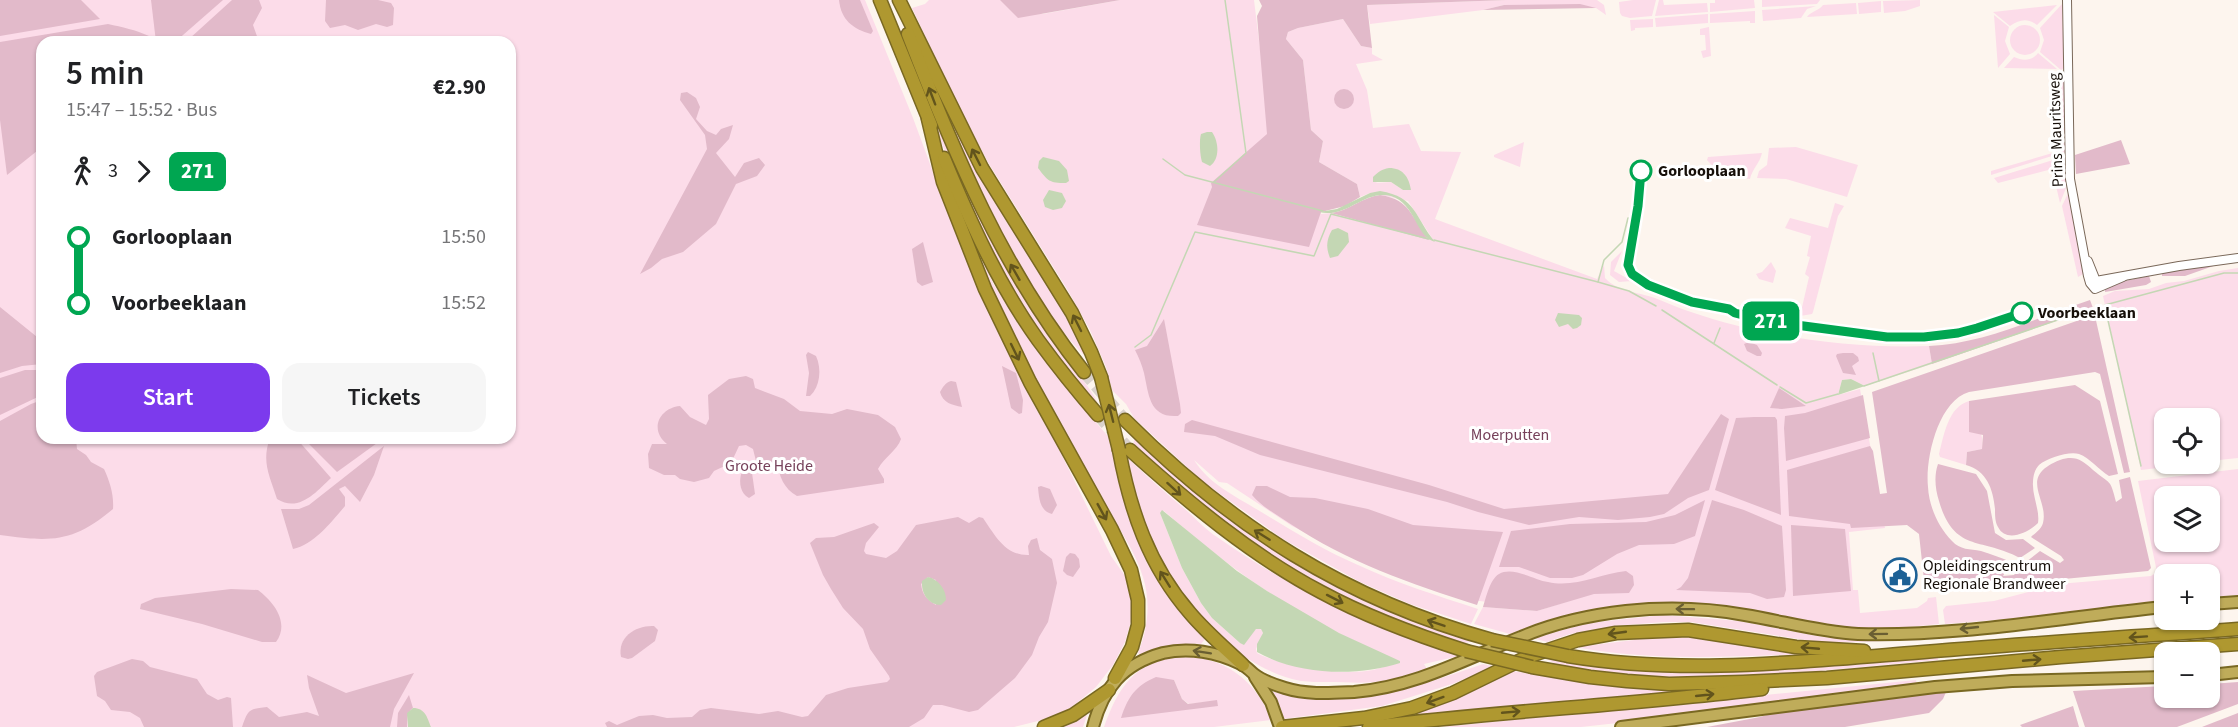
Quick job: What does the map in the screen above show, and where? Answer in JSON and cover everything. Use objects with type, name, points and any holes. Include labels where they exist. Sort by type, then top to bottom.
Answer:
[{"type":"highway","points":[[880,0],[953,181],[1000,281],[1038,340],[1098,416]]},
{"type":"highway","points":[[897,0],[937,109],[989,224],[1035,304],[1084,372]]},
{"type":"highway","points":[[897,0],[982,168],[1072,313],[1091,351],[1125,450],[1126,486],[1134,515],[1160,572],[1191,615],[1254,674],[1276,685],[1299,691],[1347,692],[1388,687],[1431,675],[1519,637],[1554,625],[1586,617],[1641,610],[1705,610],[1844,633],[1889,634],[2154,608]]},
{"type":"highway","points":[[928,119],[943,182],[985,289],[1030,382],[1112,530],[1131,570],[1138,600],[1138,626],[1132,647],[1098,708],[1093,727]]},
{"type":"highway","points":[[1125,420],[1196,487],[1251,528],[1356,590],[1408,612],[1492,640],[1568,656],[1645,665],[1705,667],[1790,664],[2238,629]]},
{"type":"highway","points":[[1125,450],[1209,518],[1320,592],[1427,638],[1466,651],[1532,667],[1590,677],[1669,684],[1827,678],[2238,644]]},
{"type":"highway","points":[[2220,603],[2238,602]]},
{"type":"highway","points":[[1254,674],[1271,702],[1281,727],[1364,718],[1412,708],[1454,693],[1527,657],[1578,640],[1616,633],[1688,630],[1810,648],[1911,653]]},
{"type":"highway","points":[[1115,678],[1146,659],[1176,651],[1204,652],[1243,664]]},
{"type":"highway","points":[[2220,674],[2238,672]]},
{"type":"highway","points":[[1621,727],[1941,686],[2012,681],[2154,677]]},
{"type":"highway","points":[[1369,727],[1456,716],[1713,694],[1798,684],[1827,678]]},
{"type":"highway","points":[[1044,727],[1073,715],[1108,690]]},
{"type":"street","name":"Prins Mauritsweg","points":[[2067,0],[2070,179],[2088,276],[2096,285],[2179,266],[2238,258]]},
{"type":"green space","name":"Groote Heide","points":[[0,0],[865,0],[913,118],[960,245],[984,299],[1034,405],[1057,445],[1111,556],[1128,580],[1131,593],[1132,618],[1125,642],[1113,665],[1096,687],[1066,712],[1014,727],[0,727]]},
{"type":"green space","name":"Moerputten","points":[[929,0],[1000,0],[1043,14],[1120,0],[1254,0],[1260,49],[1321,214],[1331,213],[1434,241],[1408,201],[1370,193],[1360,197],[1357,184],[1319,162],[1323,141],[1311,130],[1303,60],[1286,39],[1288,32],[1298,28],[1343,19],[1361,46],[1372,48],[1372,54],[1383,60],[1356,64],[1367,90],[1373,128],[1409,124],[1421,151],[1461,152],[1435,219],[1597,279],[1604,265],[1605,278],[1616,286],[1750,329],[1840,343],[1929,346],[1932,364],[1865,386],[1851,379],[1842,380],[1838,395],[1860,389],[1885,528],[1849,532],[1853,590],[1858,590],[1860,613],[1917,608],[1928,598],[1936,597],[1939,624],[1889,629],[1845,628],[1702,604],[1660,603],[1585,612],[1510,634],[1474,624],[1483,607],[1537,611],[1569,601],[1531,607],[1471,600],[1368,563],[1292,526],[1227,483],[1219,482],[1194,460],[1207,476],[1223,489],[1332,553],[1388,578],[1478,609],[1471,624],[1410,604],[1360,582],[1283,539],[1202,481],[1134,418],[1126,404],[1112,390],[1106,367],[1090,330],[989,164],[955,101],[912,8],[925,4]],"holes":[[[1404,173],[1403,190],[1391,182],[1375,183]]]},
{"type":"green space","points":[[1507,0],[1597,0],[1604,5],[1606,15],[1596,8],[1504,5],[1483,10],[1370,24],[1367,5]]},
{"type":"green space","points":[[1656,0],[1652,16],[1630,18],[1622,16],[1619,2]]},
{"type":"green space","points":[[1659,0],[1663,0],[1664,5],[1707,3],[1708,12],[1655,16]]},
{"type":"green space","points":[[1715,0],[1754,0],[1755,8],[1710,12],[1710,3],[1715,3]]},
{"type":"green space","points":[[1762,0],[1820,0],[1817,4],[1762,7]]},
{"type":"green space","points":[[1920,0],[1920,6],[1905,11],[1884,13],[1883,1]]},
{"type":"green space","points":[[1881,1],[1881,12],[1859,14],[1858,3]]},
{"type":"green space","points":[[1856,3],[1857,14],[1807,17],[1823,5]]},
{"type":"green space","points":[[2062,4],[2064,68],[2061,70],[2040,52],[2044,40],[2040,28]]},
{"type":"green space","points":[[2057,5],[2037,25],[2024,20],[2010,26],[1993,12]]},
{"type":"green space","points":[[1816,6],[1807,9],[1801,18],[1763,21],[1762,10]]},
{"type":"green space","points":[[1755,11],[1755,23],[1750,23],[1750,21],[1710,23],[1710,14]]},
{"type":"green space","points":[[1708,14],[1708,23],[1656,27],[1655,18]]},
{"type":"green space","points":[[1994,15],[2009,27],[2005,41],[2010,54],[1998,68]]},
{"type":"green space","points":[[1653,19],[1653,27],[1635,28],[1631,31],[1630,20]]},
{"type":"green space","points":[[2025,25],[2036,29],[2040,40],[2036,51],[2025,55],[2014,51],[2010,40],[2014,29]]},
{"type":"green space","points":[[1709,27],[1711,56],[1703,58],[1701,51],[1706,50],[1705,35],[1700,35],[1700,29]]},
{"type":"green space","points":[[2038,53],[2057,69],[2004,68],[2014,57],[2027,60]]},
{"type":"green space","points":[[2065,73],[2066,132],[2055,132],[2051,74]]},
{"type":"green space","points":[[943,102],[1056,296],[1078,335],[1088,359],[1043,305],[1023,273],[987,204]]},
{"type":"green space","points":[[932,106],[962,177],[1094,396],[1099,411],[1040,336],[1004,278],[957,180],[927,108]]},
{"type":"green space","points":[[2062,141],[2065,144],[2065,152],[1991,175],[1991,171],[2056,152],[2055,142]]},
{"type":"green space","points":[[1524,142],[1520,167],[1494,157],[1494,155]]},
{"type":"green space","points":[[1796,147],[1858,165],[1847,197],[1786,179],[1757,178],[1759,171],[1767,165],[1769,148]]},
{"type":"green space","points":[[1762,153],[1750,179],[1721,175],[1707,160],[1708,157]]},
{"type":"green space","points":[[2066,156],[2066,188],[2060,203],[2052,169],[1998,183],[1994,178]]},
{"type":"green space","points":[[2069,191],[2085,273],[2078,277],[2062,206]]},
{"type":"green space","points":[[954,203],[994,285],[1016,319],[1067,389],[1113,442],[1139,540],[1213,645],[1205,639],[1201,644],[1163,647],[1141,655],[1138,653],[1146,625],[1148,606],[1140,567],[1071,450],[1039,390]]},
{"type":"green space","points":[[1835,203],[1844,206],[1838,216],[1813,312],[1800,316],[1809,277],[1805,274],[1810,257],[1807,256],[1811,236],[1785,228],[1790,218],[1828,228]]},
{"type":"green space","points":[[1622,251],[1614,271],[1632,281],[1619,282],[1610,275],[1611,262]]},
{"type":"green space","points":[[1771,262],[1776,271],[1773,283],[1759,279],[1756,274],[1762,272]]},
{"type":"green space","points":[[2238,268],[2238,458],[2220,460],[2220,408],[2154,408],[2154,468],[2141,470],[2103,296],[2115,291],[2149,289]]},
{"type":"green space","points":[[1969,401],[1971,414],[1982,435],[1983,442],[1982,449],[1967,452],[1966,465],[1940,457],[1939,454],[1945,430],[1952,415],[1962,404]]},
{"type":"green space","points":[[1135,437],[1192,489],[1249,532],[1476,640],[1462,644],[1431,634],[1350,601],[1299,574],[1243,538],[1132,448]]},
{"type":"green space","points":[[1128,458],[1213,534],[1274,574],[1364,620],[1459,656],[1424,664],[1427,669],[1400,677],[1362,683],[1301,681],[1272,672],[1244,656],[1219,636],[1196,612],[1160,556],[1146,527],[1135,494]],"holes":[[[1164,511],[1231,566],[1278,599],[1327,627],[1400,661],[1360,672],[1330,671],[1297,666],[1257,653],[1256,649],[1263,633],[1261,629],[1256,629],[1240,643],[1212,618],[1201,603],[1182,568],[1160,513]]]},
{"type":"green space","points":[[2238,469],[2238,595],[2220,596],[2220,564],[2155,564],[2138,481],[2196,474],[2220,474],[2220,471]]},
{"type":"green space","points":[[2154,574],[2154,601],[2032,617],[1945,624],[1943,610],[1946,606],[1994,601],[2059,584]]},
{"type":"green space","points":[[1663,615],[1739,621],[1823,637],[1925,640],[1824,643],[1691,622],[1614,626],[1570,634],[1547,642],[1533,638],[1588,623]]},
{"type":"green space","points":[[1663,633],[1825,654],[1669,657],[1576,647],[1634,640],[1634,636]]},
{"type":"green space","points":[[1181,656],[1196,657],[1224,666],[1247,682],[1257,693],[1271,720],[1214,727],[1104,727],[1115,700],[1130,678],[1152,663]],"holes":[[[1174,680],[1182,699],[1189,704],[1216,701],[1218,706],[1127,701]]]},
{"type":"green space","points":[[1938,657],[1938,660],[1743,678],[1670,679],[1564,669],[1547,659],[1632,669],[1824,666]]},
{"type":"green space","points":[[1483,664],[1496,667],[1452,684],[1382,706],[1283,719],[1271,691],[1298,697],[1352,698],[1405,689]]},
{"type":"green space","points":[[1512,671],[1629,687],[1713,690],[1415,715]]},
{"type":"green space","points":[[1916,680],[1917,685],[1746,709],[1581,727],[1441,727]]},
{"type":"green space","points":[[1083,712],[1087,715],[1083,727],[1054,727]]},
{"type":"shaded area","points":[[0,0],[81,0],[100,19],[0,36]]},
{"type":"shaded area","points":[[151,0],[223,0],[182,36],[155,36]]},
{"type":"shaded area","points":[[232,0],[259,0],[262,8],[253,25],[257,36],[192,36]]},
{"type":"shaded area","points":[[326,0],[378,0],[391,3],[394,8],[393,25],[387,27],[376,24],[358,30],[345,25],[330,28],[325,21]]},
{"type":"shaded area","points":[[839,0],[860,0],[873,31],[871,34],[849,23],[842,13]]},
{"type":"shaded area","points":[[1000,0],[1120,0],[1018,18]]},
{"type":"shaded area","points":[[1259,0],[1507,0],[1367,5],[1372,48],[1361,46],[1343,19],[1288,32],[1286,39],[1303,60],[1311,130],[1323,141],[1319,162],[1357,184],[1360,197],[1345,206],[1321,212],[1309,247],[1197,225],[1212,187],[1211,183],[1267,134],[1257,16],[1262,6]]},
{"type":"shaded area","points":[[1580,4],[1596,8],[1483,10],[1504,5]]},
{"type":"shaded area","points":[[108,24],[149,36],[36,36]]},
{"type":"shaded area","points":[[36,36],[36,152],[7,175],[0,120],[0,42]]},
{"type":"shaded area","points":[[1344,89],[1351,92],[1354,99],[1351,106],[1344,109],[1337,106],[1334,99],[1337,92]]},
{"type":"shaded area","points":[[687,92],[696,98],[700,107],[696,119],[707,131],[716,135],[721,129],[733,125],[729,139],[716,153],[735,177],[744,163],[759,158],[765,165],[757,176],[736,184],[716,224],[683,252],[662,259],[640,274],[707,149],[705,135],[680,100],[681,93]]},
{"type":"shaded area","points":[[1212,132],[1217,145],[1216,159],[1210,166],[1202,162],[1200,152],[1201,134]]},
{"type":"shaded area","points":[[2121,140],[2130,164],[2076,174],[2075,155]]},
{"type":"shaded area","points":[[1043,157],[1059,161],[1067,170],[1069,181],[1066,183],[1052,182],[1047,178],[1038,168],[1039,161]]},
{"type":"shaded area","points":[[1389,168],[1404,174],[1411,190],[1403,190],[1391,182],[1373,182],[1373,177]]},
{"type":"shaded area","points":[[1049,190],[1062,193],[1066,201],[1062,208],[1053,210],[1045,207],[1043,200]]},
{"type":"shaded area","points":[[1380,191],[1392,194],[1408,203],[1435,242],[1423,233],[1406,206],[1391,196],[1372,197],[1329,213],[1319,212],[1337,209],[1370,193]]},
{"type":"shaded area","points":[[1380,195],[1391,197],[1405,206],[1429,240],[1331,213]]},
{"type":"shaded area","points":[[1338,228],[1348,233],[1349,242],[1338,256],[1330,258],[1328,241],[1332,230]]},
{"type":"shaded area","points":[[923,242],[933,282],[922,286],[917,282],[912,249]]},
{"type":"shaded area","points":[[2219,264],[2185,276],[2162,276],[2162,273]]},
{"type":"shaded area","points":[[2149,276],[2151,282],[2146,285],[2105,292],[2105,288],[2120,282]]},
{"type":"shaded area","points":[[2090,300],[2093,308],[1932,364],[1929,346],[1970,340],[2011,329]]},
{"type":"shaded area","points":[[0,307],[36,336],[36,365],[22,366],[0,373]]},
{"type":"shaded area","points":[[1558,313],[1579,315],[1582,318],[1581,325],[1573,329],[1568,324],[1559,327],[1555,320]]},
{"type":"shaded area","points":[[2095,316],[2130,472],[2124,473],[2100,374],[2095,372],[1969,392],[1958,398],[1942,419],[1931,447],[1928,475],[1930,501],[1939,523],[1955,544],[2011,562],[2003,576],[2014,575],[2022,565],[2040,551],[2060,563],[2064,560],[2061,556],[2031,537],[2043,523],[2044,514],[2037,481],[2040,473],[2060,460],[2078,459],[2109,483],[2116,502],[2122,498],[2119,480],[2130,477],[2151,568],[2148,571],[1939,591],[1937,580],[1924,580],[1919,534],[1907,525],[1851,528],[1850,524],[1789,516],[1787,470],[1870,446],[1873,451],[1880,494],[1887,493],[1872,392]]},
{"type":"shaded area","points":[[1164,319],[1180,404],[1181,413],[1178,416],[1161,413],[1152,404],[1135,350],[1147,346]]},
{"type":"shaded area","points":[[1749,342],[1757,345],[1762,353],[1761,356],[1747,351],[1744,344]]},
{"type":"shaded area","points":[[808,352],[816,356],[819,372],[816,388],[810,396],[806,396],[809,373],[806,355]]},
{"type":"shaded area","points":[[1853,353],[1858,357],[1859,361],[1852,366],[1856,375],[1843,373],[1836,356]]},
{"type":"shaded area","points":[[1002,366],[1016,373],[1023,400],[1022,413],[1019,414],[1011,408]]},
{"type":"shaded area","points":[[25,370],[36,370],[36,398],[0,415],[0,378]]},
{"type":"shaded area","points":[[746,376],[753,379],[755,388],[784,399],[800,411],[832,414],[847,409],[878,415],[895,427],[901,439],[878,469],[884,483],[797,496],[783,482],[777,462],[761,465],[756,461],[753,449],[746,445],[739,446],[731,463],[714,471],[709,478],[694,482],[680,479],[675,475],[664,475],[649,468],[648,454],[652,444],[667,444],[658,432],[662,415],[680,406],[690,417],[706,425],[709,419],[708,395],[729,379]]},
{"type":"shaded area","points":[[1851,379],[1865,386],[1838,395],[1842,380]]},
{"type":"shaded area","points":[[951,381],[956,382],[962,407],[948,403],[941,396],[942,388]]},
{"type":"shaded area","points":[[2075,385],[2100,401],[2118,474],[2109,476],[2087,458],[2075,453],[2043,462],[2036,468],[2033,480],[2038,523],[2023,533],[2006,535],[1997,525],[1993,495],[1988,482],[1979,472],[1966,465],[1967,452],[1982,449],[1983,435],[1969,432],[1969,401]]},
{"type":"shaded area","points":[[1779,388],[1806,406],[1770,408]]},
{"type":"shaded area","points":[[1863,395],[1870,438],[1786,461],[1785,416],[1805,413]]},
{"type":"shaded area","points":[[36,402],[36,444],[77,444],[77,449],[91,462],[104,469],[108,479],[113,509],[99,520],[73,534],[47,539],[0,535],[0,421]]},
{"type":"shaded area","points":[[1721,414],[1729,419],[1709,490],[1688,498],[1664,514],[1650,517],[1618,520],[1579,517],[1529,525],[1260,455],[1215,436],[1184,432],[1185,424],[1192,420],[1429,485],[1504,509],[1668,494]]},
{"type":"shaded area","points":[[1775,417],[1777,420],[1781,515],[1715,490],[1736,418]]},
{"type":"shaded area","points":[[268,444],[301,444],[331,478],[307,499],[293,504],[285,503],[277,499],[269,476],[266,462]]},
{"type":"shaded area","points":[[309,444],[376,444],[337,472]]},
{"type":"shaded area","points":[[384,446],[374,475],[360,502],[345,486],[339,489],[345,497],[345,506],[315,538],[293,549],[281,509],[299,509],[309,505]]},
{"type":"shaded area","points":[[1938,464],[1976,474],[1987,491],[1995,533],[2006,540],[2023,539],[2035,548],[2020,558],[1970,541],[1952,529],[1945,518],[1937,492]]},
{"type":"shaded area","points":[[746,469],[752,473],[755,494],[749,498],[742,491],[740,484],[741,474]]},
{"type":"shaded area","points":[[1256,486],[1267,486],[1290,497],[1315,498],[1368,509],[1413,525],[1503,532],[1477,605],[1380,571],[1311,537],[1260,503],[1252,495]]},
{"type":"shaded area","points":[[1038,487],[1050,489],[1057,505],[1052,514],[1041,504]]},
{"type":"shaded area","points":[[1705,500],[1695,536],[1674,544],[1639,545],[1617,554],[1583,575],[1572,578],[1550,578],[1519,567],[1499,567],[1511,531],[1570,524],[1646,522],[1675,515]]},
{"type":"shaded area","points":[[1712,500],[1782,526],[1786,590],[1784,597],[1767,599],[1750,593],[1676,590],[1688,578]]},
{"type":"shaded area","points":[[1162,510],[1237,571],[1267,591],[1339,633],[1400,663],[1346,672],[1308,669],[1273,660],[1257,652],[1257,644],[1263,633],[1261,629],[1256,629],[1244,645],[1240,643],[1212,618],[1201,603],[1182,568],[1160,513]]},
{"type":"shaded area","points":[[958,517],[969,523],[979,517],[983,518],[996,537],[1013,552],[1029,555],[1028,546],[1031,540],[1037,538],[1040,550],[1052,559],[1057,583],[1048,622],[1032,655],[1015,678],[978,710],[969,712],[933,705],[924,718],[909,727],[607,727],[605,723],[609,721],[617,725],[639,716],[692,717],[700,710],[711,708],[759,714],[778,711],[802,717],[808,716],[826,695],[848,688],[887,682],[890,679],[889,676],[870,649],[863,629],[843,608],[831,589],[810,543],[816,538],[834,537],[874,523],[879,527],[866,543],[864,551],[866,554],[886,558],[897,551],[916,525]],"holes":[[[928,577],[936,580],[936,605],[922,591],[921,584]]]},
{"type":"shaded area","points":[[1791,525],[1845,529],[1851,591],[1793,596]]},
{"type":"shaded area","points":[[1070,553],[1075,554],[1079,559],[1080,567],[1073,577],[1063,571],[1066,557]]},
{"type":"shaded area","points":[[1626,571],[1633,576],[1634,585],[1629,593],[1594,594],[1537,611],[1483,607],[1493,580],[1505,572],[1517,572],[1542,581],[1568,583]]},
{"type":"shaded area","points":[[928,577],[938,582],[943,588],[946,600],[941,605],[932,603],[924,594],[922,581]]},
{"type":"shaded area","points":[[231,589],[258,590],[270,601],[281,620],[280,635],[276,642],[262,642],[140,609],[141,604],[155,598]]},
{"type":"shaded area","points":[[647,626],[654,626],[658,630],[655,641],[632,658],[621,657],[622,644],[629,634]]},
{"type":"shaded area","points":[[132,659],[143,661],[150,667],[197,679],[207,694],[218,700],[231,698],[233,727],[144,727],[140,718],[130,712],[111,710],[105,701],[97,696],[94,676],[97,672]]},
{"type":"shaded area","points":[[414,673],[394,709],[390,727],[242,727],[250,711],[267,707],[279,717],[307,712],[319,716],[307,675],[346,693]]},
{"type":"shaded area","points":[[1156,677],[1174,680],[1182,699],[1188,704],[1217,700],[1218,706],[1121,718],[1133,693]]},
{"type":"shaded area","points":[[2238,682],[2238,704],[2177,727],[2085,727],[2073,691],[2154,687],[2154,708],[2220,708],[2220,683]]},
{"type":"shaded area","points":[[1946,692],[1943,699],[1929,713],[1845,727],[1707,727],[1773,713]]},
{"type":"shaded area","points":[[409,695],[413,708],[408,714],[407,727],[397,727],[398,713]]},
{"type":"shaded area","points":[[2073,706],[2079,727],[2022,727],[2020,725]]},
{"type":"shaded area","points":[[413,708],[423,711],[431,727],[408,727],[407,713]]},
{"type":"shaded area","points":[[2238,713],[2238,727],[2202,727],[2207,725]]},
{"type":"waterway","points":[[1214,182],[1246,153],[1225,0]]},
{"type":"waterway","points":[[1163,159],[1185,175],[1323,211]]},
{"type":"waterway","points":[[1135,347],[1151,335],[1195,232],[1314,256],[1331,214],[1429,239]]},
{"type":"waterway","points":[[1628,218],[1622,242],[1604,260],[1598,282],[1629,291],[1656,306]]},
{"type":"waterway","points":[[1434,240],[1598,282]]},
{"type":"waterway","points":[[2105,305],[2224,273],[2238,273]]},
{"type":"waterway","points":[[1864,386],[2093,308]]},
{"type":"waterway","points":[[1662,310],[1777,385]]},
{"type":"waterway","points":[[2107,316],[2141,466]]},
{"type":"waterway","points":[[1714,343],[1720,328]]},
{"type":"waterway","points":[[1873,353],[1879,381]]},
{"type":"waterway","points":[[1780,387],[1806,403],[1838,394]]},
{"type":"tunnel","points":[[1084,372],[1125,420]]},
{"type":"tunnel","points":[[1098,415],[1130,450]]},
{"type":"bus line","name":"271","points":[[1641,171],[1638,206],[1628,261],[1629,270],[1648,285],[1692,302],[1729,309],[1735,313],[1766,321],[1887,337],[1924,337],[1958,333],[2022,313]]},
{"type":"place","name":"Gorlooplaan","points":[[1641,171]]},
{"type":"place","name":"Voorbeeklaan","points":[[2022,313]]},
{"type":"place","name":"Opleidingscentrum Regionale Brandweer","points":[[1900,575]]}]
